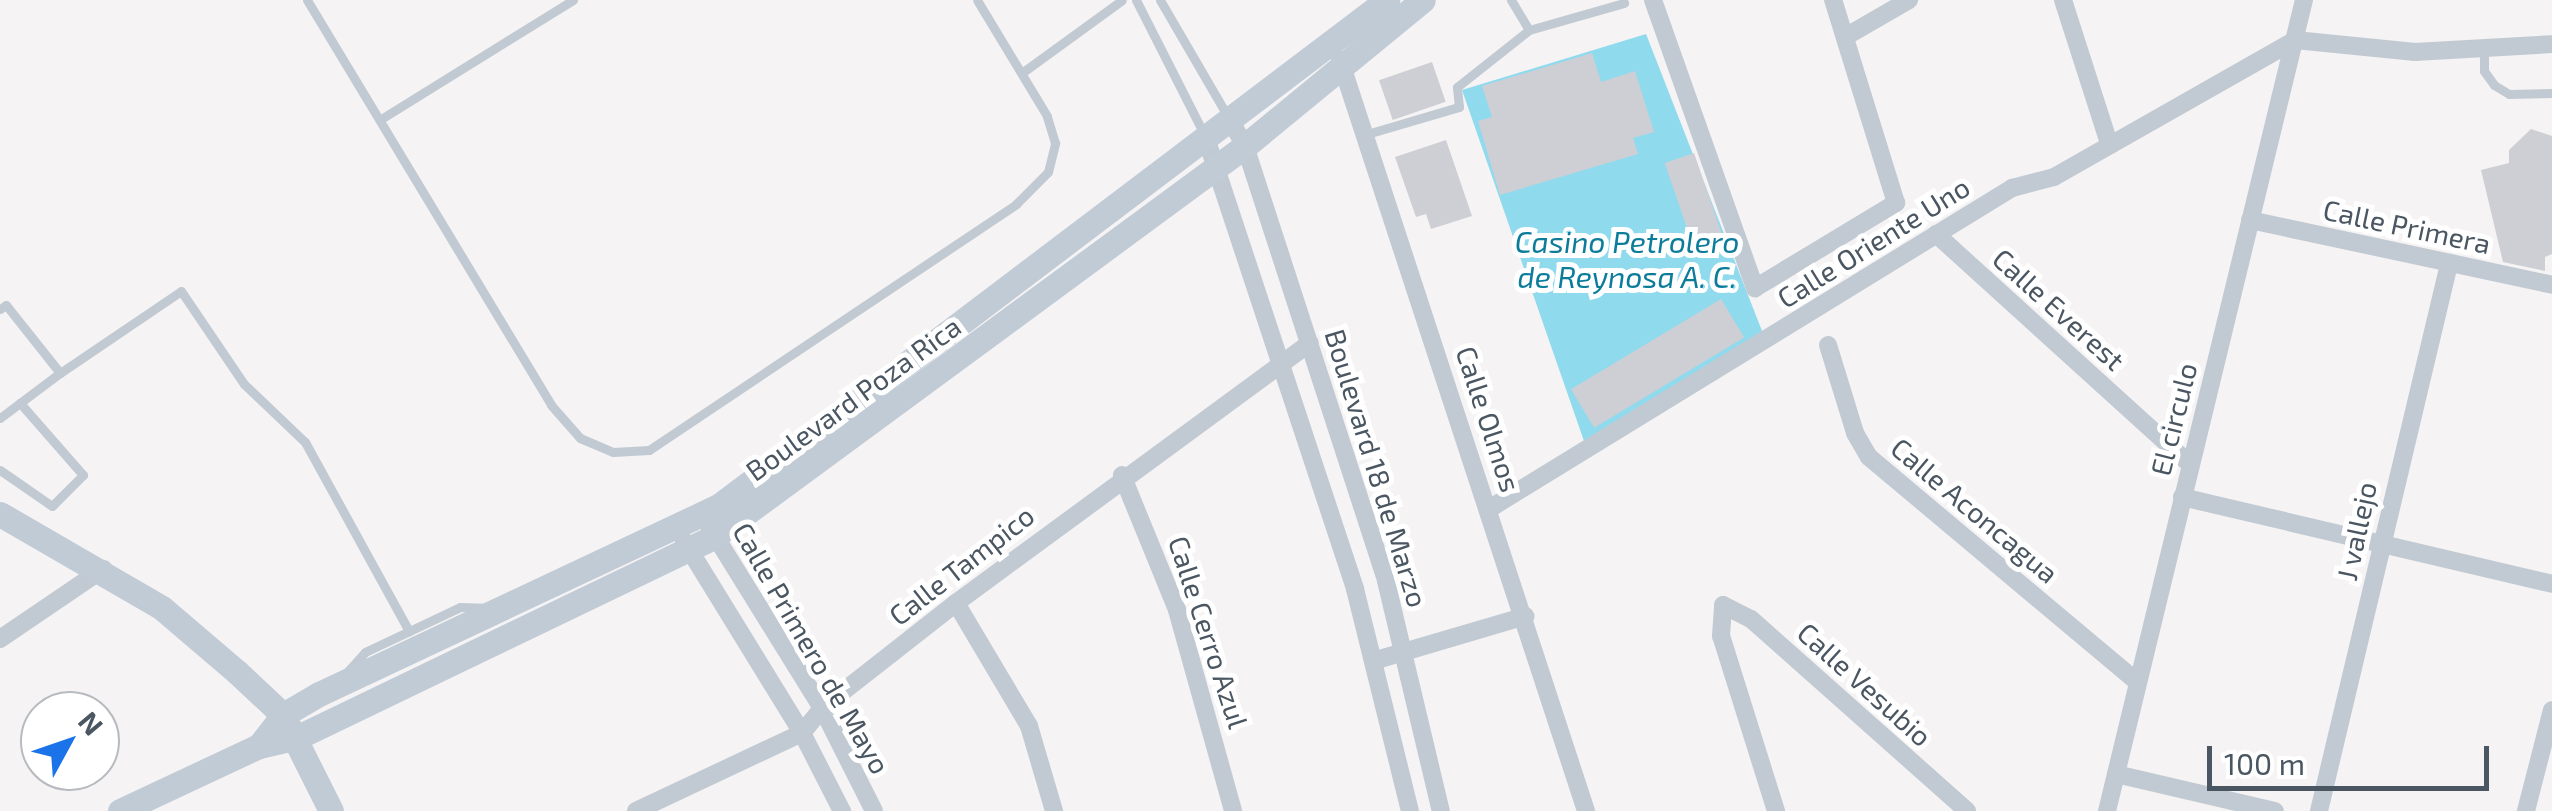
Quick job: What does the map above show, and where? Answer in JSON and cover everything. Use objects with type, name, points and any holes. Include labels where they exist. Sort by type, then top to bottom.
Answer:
[{"type":"main road","name":"Boulevard Poza Rica","points":[[1338,57],[1388,0]]},
{"type":"main road","name":"Boulevard Poza Rica","points":[[120,811],[259,746],[298,738],[579,587],[708,526],[1219,166],[1238,134],[1338,57],[1423,0]]},
{"type":"main road","name":"Boulevard Poza Rica","points":[[708,526],[1207,140],[1238,134]]},
{"type":"main road","points":[[0,514],[103,569],[162,608],[284,715],[331,811]]},
{"type":"main road","name":"Boulevard Poza Rica","points":[[259,746],[284,715],[339,684],[496,612],[579,587]]},
{"type":"street","points":[[1654,0],[1755,288],[1896,204],[1833,0]]},
{"type":"street","points":[[1845,37],[1910,0]]},
{"type":"street","points":[[2062,0],[2110,143]]},
{"type":"street","name":"El circulo","points":[[2107,811],[2304,0]]},
{"type":"street","points":[[2294,40],[2415,52],[2552,44]]},
{"type":"street","name":"Calle Oriente Uno","points":[[1489,508],[2012,188],[2054,177],[2294,40]]},
{"type":"street","name":"Calle Olmos","points":[[1338,57],[1526,616],[1586,811]]},
{"type":"street","name":"Boulevard 18 de Marzo","points":[[1238,134],[1310,342],[1404,653],[1440,802]]},
{"type":"street","name":"Boulevard 18 de Marzo","points":[[1207,140],[1219,166],[1373,660],[1410,811]]},
{"type":"street","name":"Calle Primera","points":[[2250,220],[2552,285]]},
{"type":"street","name":"Calle Everest","points":[[1936,234],[2190,464]]},
{"type":"street","name":"J vallejo","points":[[2319,811],[2449,264]]},
{"type":"street","name":"Calle Tampico","points":[[636,811],[802,733],[822,708],[1122,475],[1310,342]]},
{"type":"street","name":"Calle Aconcagua","points":[[1828,345],[1854,433],[1869,458],[2137,682]]},
{"type":"street","name":"Calle Cerro Azul","points":[[1122,475],[1177,610],[1233,811]]},
{"type":"street","points":[[2182,497],[2552,584]]},
{"type":"street","name":"Calle Primero de Mayo","points":[[708,526],[822,708],[874,811]]},
{"type":"street","name":"Calle Primero de Mayo","points":[[682,538],[802,733],[842,811]]},
{"type":"street","points":[[0,639],[103,569]]},
{"type":"street","points":[[956,603],[1029,726],[1054,811]]},
{"type":"street","name":"Calle Vesubio","points":[[1776,811],[1720,636],[1723,604],[1750,619],[1967,811]]},
{"type":"street","points":[[1373,660],[1526,616]]},
{"type":"street","points":[[2526,811],[2552,710]]},
{"type":"street","points":[[2116,774],[2275,811]]},
{"type":"street","points":[[1440,802],[1452,811]]},
{"type":"lane","points":[[307,0],[550,404],[580,438],[613,452],[650,450],[1016,204],[1048,172],[1055,143],[1023,72],[977,0]]},
{"type":"lane","points":[[381,119],[574,0]]},
{"type":"lane","points":[[1023,72],[1122,0]]},
{"type":"lane","points":[[1136,0],[1207,140]]},
{"type":"lane","points":[[1160,0],[1238,134]]},
{"type":"lane","points":[[1511,0],[1529,30]]},
{"type":"lane","points":[[1367,134],[1459,107],[1457,87],[1529,30],[1624,3]]},
{"type":"lane","points":[[2484,48],[2484,71],[2509,94],[2552,93]]},
{"type":"lane","points":[[0,418],[181,290],[244,384],[305,442],[409,631]]},
{"type":"lane","points":[[0,309],[6,305],[60,373]]},
{"type":"lane","points":[[0,470],[52,506],[84,476],[20,403]]},
{"type":"lane","points":[[339,684],[366,652],[460,607],[496,612]]},
{"type":"water","name":"Casino Petrolero de Reynosa A. C.","points":[[1646,34],[1764,336],[1584,441],[1462,90]]},
{"type":"building","points":[[1592,53],[1601,82],[1635,71],[1654,132],[1633,138],[1638,154],[1500,195],[1478,121],[1492,117],[1482,86]]},
{"type":"building","points":[[1432,62],[1446,102],[1393,120],[1379,80]]},
{"type":"building","points":[[2531,129],[2552,136],[2552,254],[2545,257],[2545,271],[2503,262],[2481,170],[2509,163],[2509,150]]},
{"type":"building","points":[[1446,140],[1472,216],[1431,229],[1426,214],[1416,217],[1395,157]]},
{"type":"building","points":[[1694,153],[1725,242],[1695,252],[1665,163]]},
{"type":"building","points":[[1721,299],[1744,338],[1594,428],[1571,389]]}]
